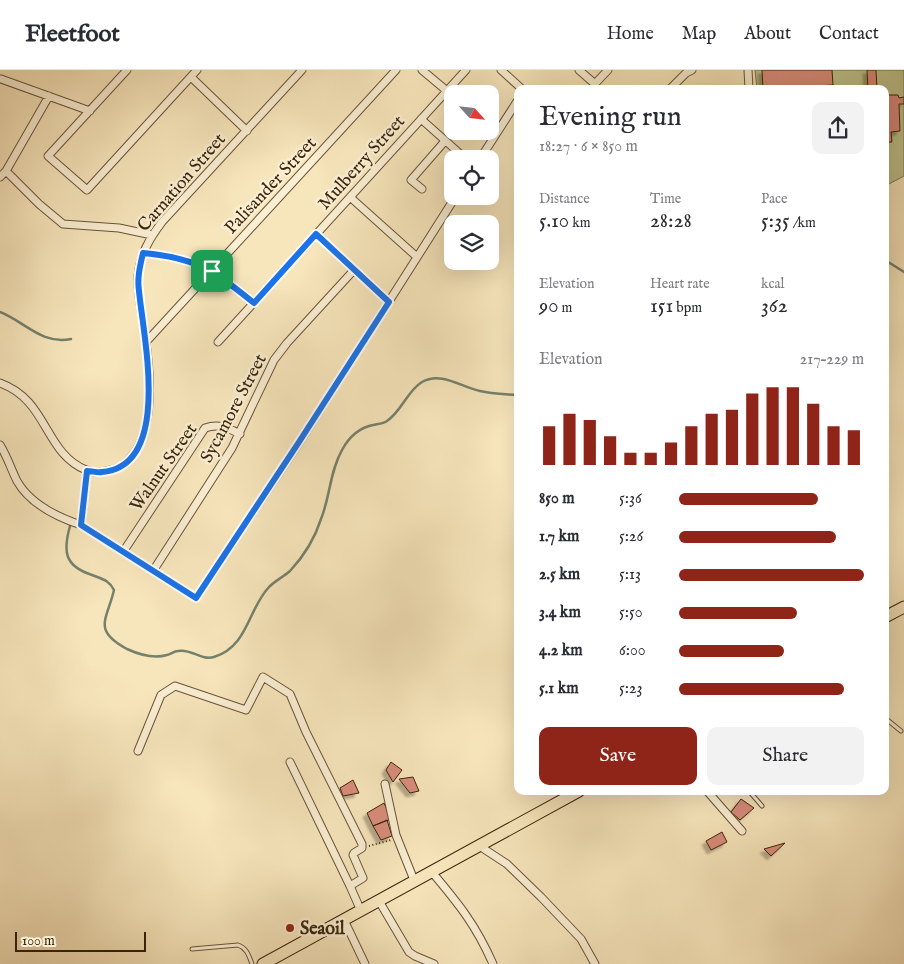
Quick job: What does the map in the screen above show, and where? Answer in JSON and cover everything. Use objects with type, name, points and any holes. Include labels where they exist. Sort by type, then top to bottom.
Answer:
[{"type":"main road","points":[[889,616],[904,607]]},
{"type":"main road","points":[[263,964],[572,795]]},
{"type":"street","points":[[5,70],[1,80],[90,111]]},
{"type":"street","points":[[128,70],[48,156],[87,190],[197,70]]},
{"type":"street","name":"Carnation Street","points":[[87,471],[102,472],[120,467],[130,459],[140,444],[147,423],[149,404],[146,342],[138,278],[143,253],[152,235],[302,70]]},
{"type":"street","name":"Palisander Street","points":[[146,342],[396,70]]},
{"type":"street","points":[[422,70],[444,88]]},
{"type":"street","name":"Mulberry Street","points":[[452,85],[466,70]]},
{"type":"street","points":[[502,70],[518,85]]},
{"type":"street","points":[[579,70],[592,85]]},
{"type":"street","points":[[594,85],[608,70]]},
{"type":"street","points":[[674,85],[686,73],[692,70]]},
{"type":"street","points":[[748,70],[749,85]]},
{"type":"street","points":[[191,77],[247,131]]},
{"type":"street","name":"Mulberry Street","points":[[218,342],[444,94]]},
{"type":"street","points":[[0,177],[6,171],[49,96]]},
{"type":"street","points":[[486,150],[514,106]]},
{"type":"street","points":[[421,119],[444,139]]},
{"type":"street","points":[[422,189],[411,180],[445,140],[456,150]]},
{"type":"street","points":[[6,171],[39,204],[63,224],[119,228],[152,235]]},
{"type":"street","points":[[350,197],[417,257]]},
{"type":"street","points":[[0,445],[18,483],[31,498],[55,515],[81,525],[196,598],[299,442],[450,205]]},
{"type":"street","points":[[316,234],[389,302]]},
{"type":"street","points":[[143,253],[181,258],[212,271],[254,303]]},
{"type":"street","name":"Sycamore Street","points":[[153,571],[240,434],[274,360],[287,343],[354,270]]},
{"type":"street","points":[[0,383],[24,395],[36,409],[67,458],[87,471],[81,525]]},
{"type":"street","name":"Walnut Street","points":[[123,552],[205,428],[214,425],[222,426],[240,434]]},
{"type":"street","points":[[138,751],[161,695],[175,686],[246,710],[263,677],[290,694],[306,732],[362,844],[362,848],[353,855],[363,878],[360,882],[350,886]]},
{"type":"street","points":[[290,762],[361,911]]},
{"type":"street","points":[[385,784],[397,838],[414,880]]},
{"type":"street","points":[[710,795],[742,831]]},
{"type":"street","points":[[478,846],[507,864],[541,897],[581,939],[595,964]]},
{"type":"street","points":[[431,871],[462,907],[474,925],[493,964]]},
{"type":"street","points":[[379,900],[409,952],[434,964]]},
{"type":"street","points":[[344,920],[365,964]]},
{"type":"lane","points":[[889,721],[901,731]]},
{"type":"lane","points":[[752,795],[762,806]]},
{"type":"lane","points":[[192,949],[238,945],[247,952],[252,964]]},
{"type":"path","points":[[362,848],[397,838]]},
{"type":"green space","points":[[755,70],[904,70],[904,176],[889,184],[889,85],[757,85]]},
{"type":"building","points":[[762,70],[832,70],[833,85],[763,85]]},
{"type":"building","points":[[867,70],[876,70],[877,85],[868,85]]},
{"type":"building","points":[[889,95],[898,95],[899,98],[904,97],[904,104],[899,104],[900,131],[891,132],[892,142],[889,142]]},
{"type":"building","points":[[391,762],[402,770],[393,782],[386,770]]},
{"type":"building","points":[[413,777],[419,791],[410,793],[399,779]]},
{"type":"building","points":[[353,780],[359,793],[343,796],[340,788]]},
{"type":"building","points":[[741,799],[754,808],[740,820],[731,812]]},
{"type":"building","points":[[384,803],[391,819],[373,826],[367,813]]},
{"type":"building","points":[[387,820],[392,836],[381,840],[373,826]]},
{"type":"building","points":[[722,832],[727,842],[711,850],[706,841]]},
{"type":"building","points":[[785,843],[771,856],[764,849]]},
{"type":"waterway","points":[[889,263],[904,272]]},
{"type":"waterway","points":[[0,312],[42,336],[51,339],[71,339]]},
{"type":"waterway","points":[[70,526],[67,550],[71,562],[83,571],[107,582],[114,590],[105,624],[109,636],[127,649],[147,656],[157,657],[168,655],[175,651],[187,651],[209,658],[214,657],[234,645],[241,636],[262,596],[271,585],[290,571],[308,547],[324,511],[338,458],[354,434],[368,426],[387,421],[397,412],[417,386],[429,379],[444,379],[485,392],[514,395]]},
{"type":"place","name":"Seaoil","points":[[290,928]]},
{"type":"route","points":[[316,234],[389,302],[196,598],[81,525],[87,471],[102,472],[120,467],[130,459],[140,444],[147,423],[149,404],[146,342],[138,278],[143,253],[181,258],[212,271],[254,303],[316,234]]}]
